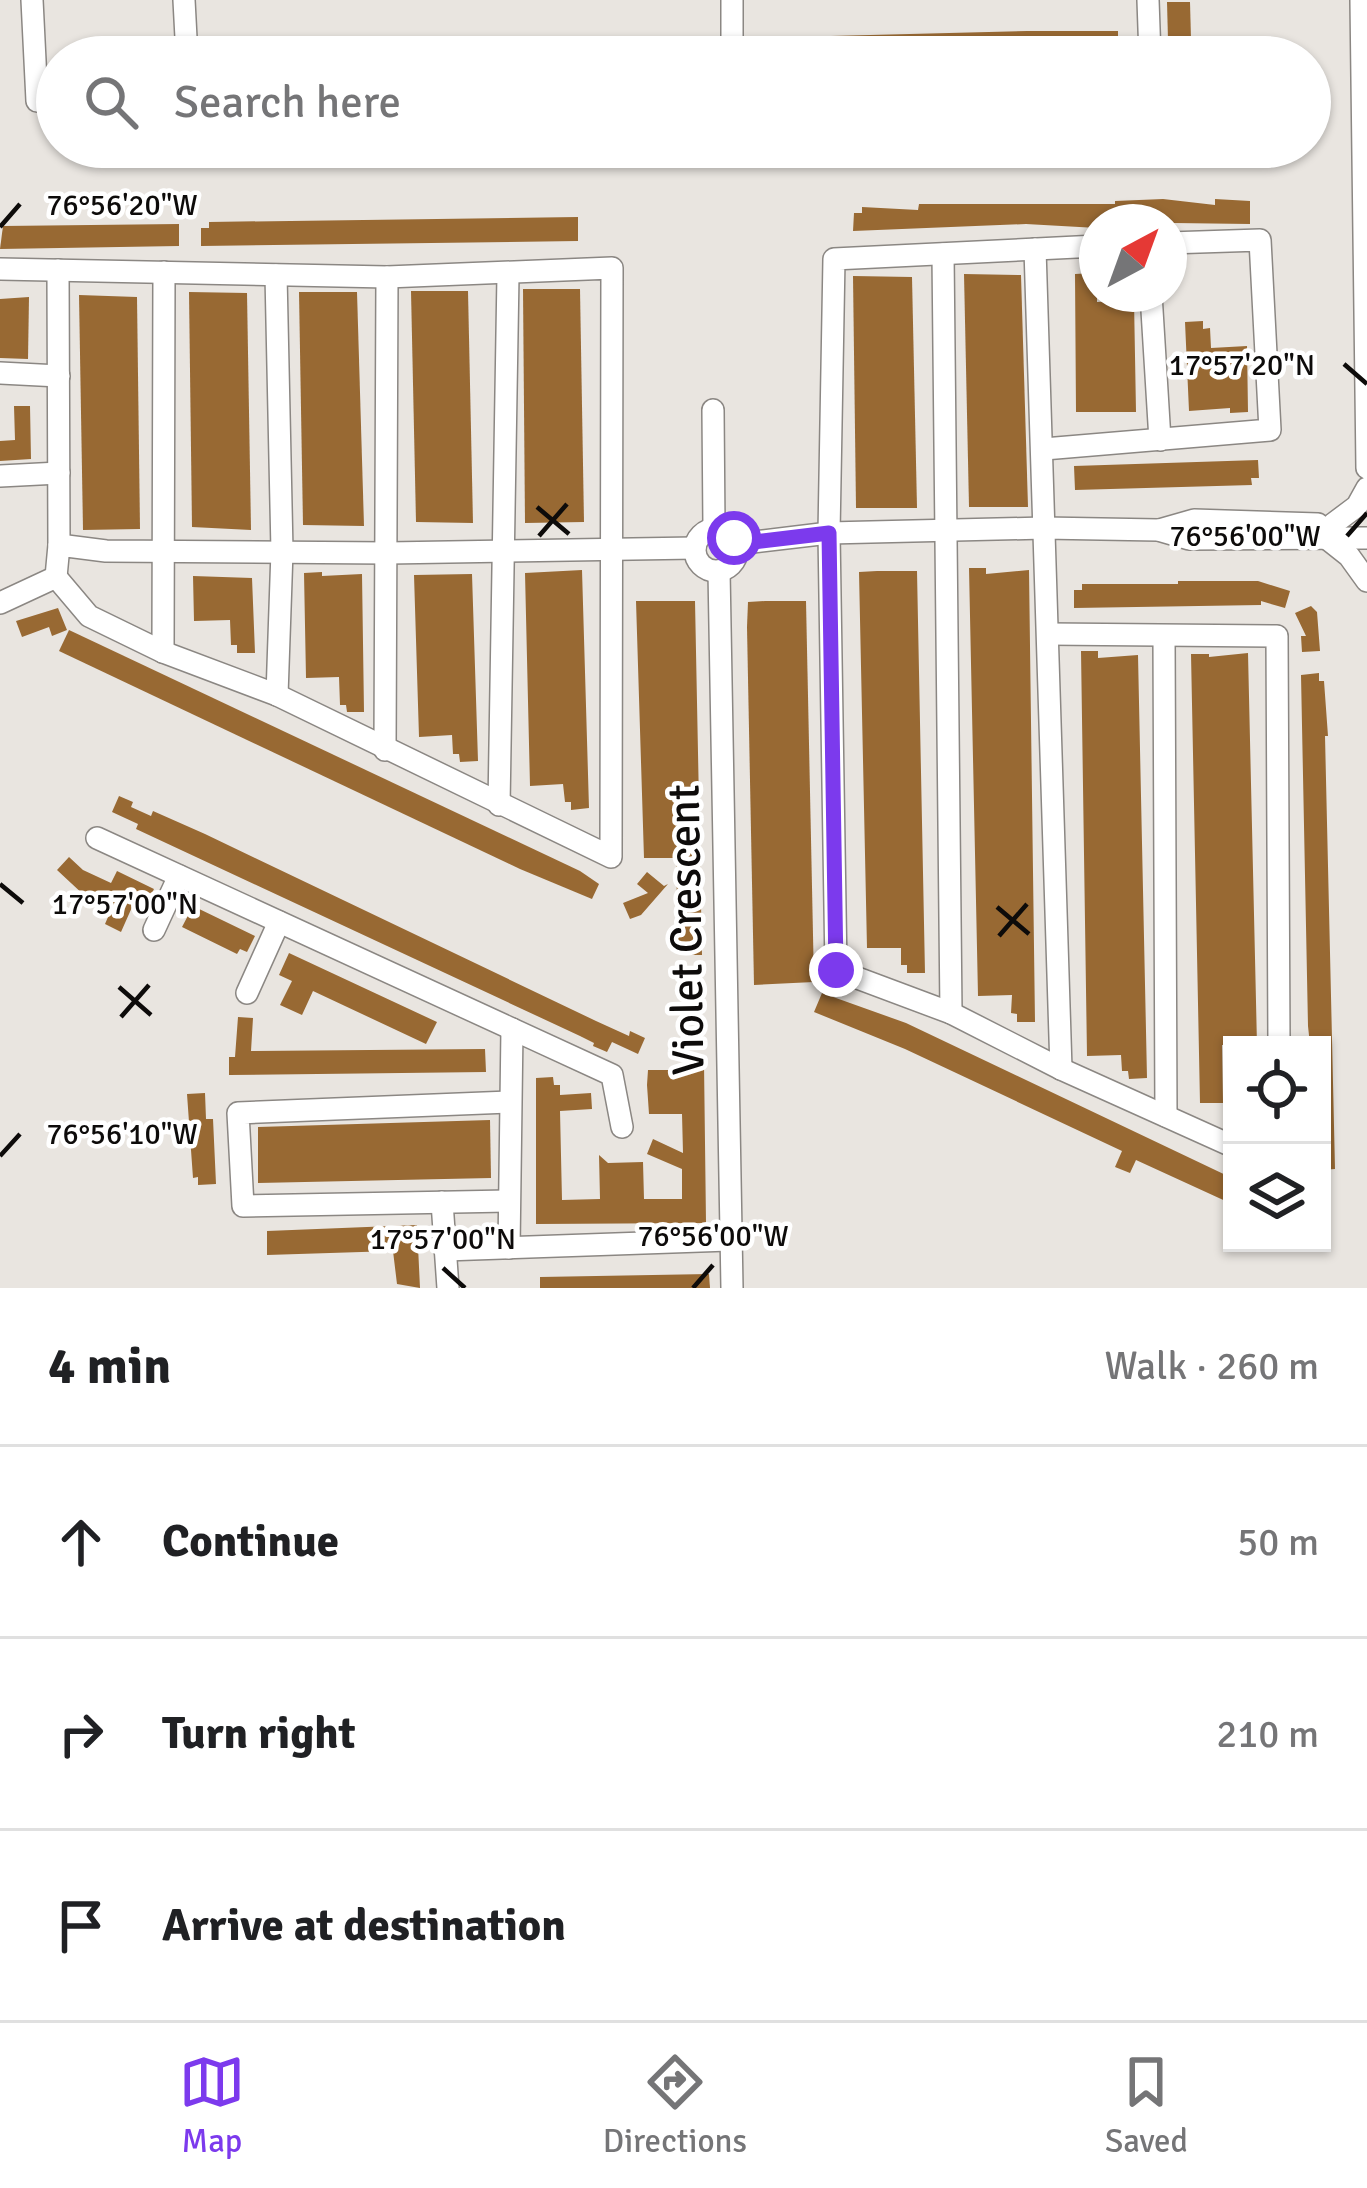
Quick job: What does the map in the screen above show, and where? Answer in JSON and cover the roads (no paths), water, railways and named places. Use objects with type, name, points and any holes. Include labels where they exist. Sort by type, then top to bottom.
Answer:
[{"type":"street","points":[[32,0],[36,67]]},
{"type":"street","points":[[184,0],[186,36]]},
{"type":"street","points":[[732,0],[733,36]]},
{"type":"street","points":[[1148,0],[1149,36]]},
{"type":"street","points":[[1361,0],[1367,468]]},
{"type":"street","points":[[1044,449],[1270,430],[1260,240],[1187,242]]},
{"type":"street","points":[[1079,247],[834,260],[829,533],[836,970],[951,1013],[1228,1144]]},
{"type":"street","points":[[1035,249],[1061,1069]]},
{"type":"street","points":[[943,254],[951,1013]]},
{"type":"street","points":[[0,269],[58,270],[164,272],[387,277],[612,268],[611,857],[278,695],[163,652],[88,616],[56,578],[58,270]]},
{"type":"street","points":[[163,652],[164,272]]},
{"type":"street","points":[[499,805],[508,274]]},
{"type":"street","points":[[276,275],[282,551],[278,695]]},
{"type":"street","points":[[385,750],[387,277]]},
{"type":"street","points":[[1152,312],[1160,440]]},
{"type":"street","points":[[0,373],[59,376]]},
{"type":"street","points":[[713,410],[714,528]]},
{"type":"street","points":[[0,476],[59,473]]},
{"type":"street","points":[[1329,531],[1357,506],[1367,488]]},
{"type":"street","points":[[737,544],[829,533],[1044,528],[1158,530],[1189,539],[1329,531],[1367,524]]},
{"type":"street","points":[[714,528],[729,532],[737,544],[736,559],[719,572],[699,562],[695,548],[701,535],[714,528]]},
{"type":"street","points":[[1329,531],[1367,538]]},
{"type":"street","points":[[1329,531],[1367,581]]},
{"type":"street","points":[[59,545],[106,551],[388,553],[695,548]]},
{"type":"street","name":"Violet Crescent","points":[[719,572],[732,1288]]},
{"type":"street","points":[[0,604],[56,578]]},
{"type":"street","points":[[1048,634],[1277,636],[1279,1036]]},
{"type":"street","points":[[1164,636],[1166,1116]]},
{"type":"street","points":[[97,838],[612,1075],[622,1127]]},
{"type":"street","points":[[154,930],[179,876]]},
{"type":"street","points":[[247,994],[279,922]]},
{"type":"street","points":[[509,1247],[512,1029]]},
{"type":"street","points":[[508,1201],[243,1206],[238,1113],[509,1102]]},
{"type":"street","points":[[442,1202],[448,1288]]},
{"type":"street","points":[[446,1250],[729,1240]]}]
